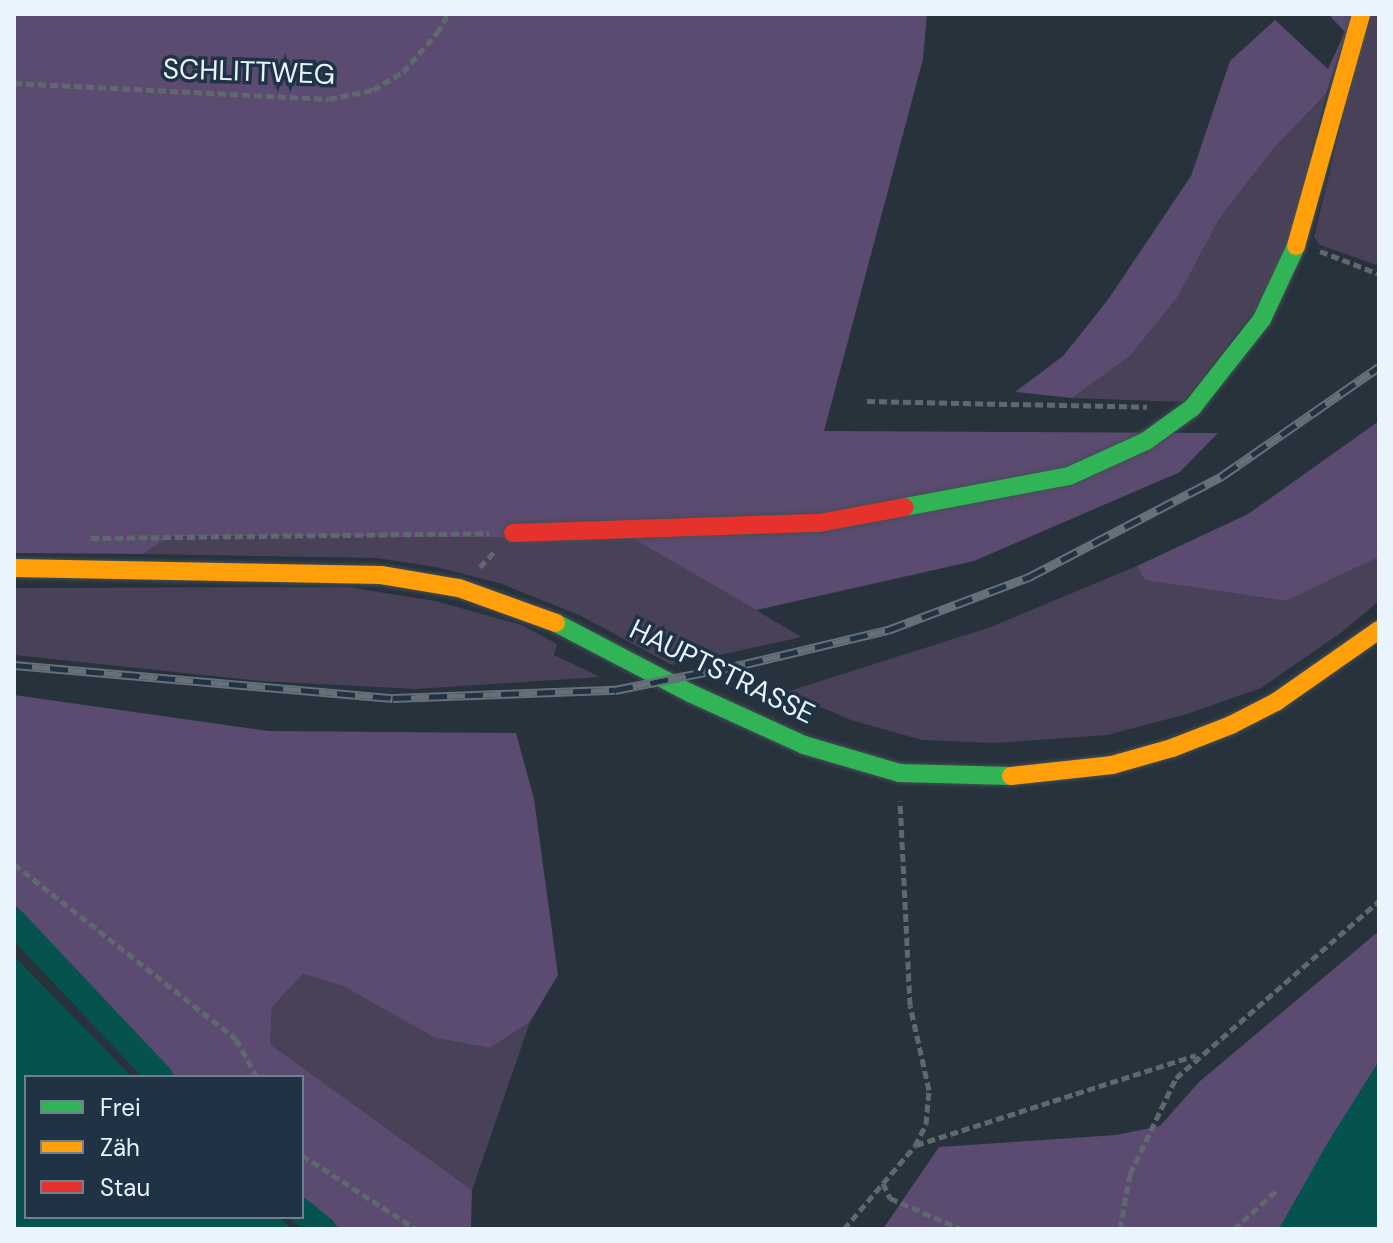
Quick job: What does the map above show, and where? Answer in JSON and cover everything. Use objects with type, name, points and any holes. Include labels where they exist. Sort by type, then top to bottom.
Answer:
[{"type":"main road","points":[[513,533],[819,523],[1069,476],[1146,441],[1192,408],[1262,319],[1298,243],[1361,14]]},
{"type":"main road","name":"HAUPTSTRASSE","points":[[14,568],[367,574],[459,588],[526,610],[597,642],[690,693],[804,745],[900,773],[997,777],[1062,772],[1112,765],[1172,748],[1276,702],[1379,630]]},
{"type":"path","name":"SCHLITTWEG","points":[[14,83],[329,99],[373,90],[403,72],[437,33],[448,14]]},
{"type":"path","points":[[1298,243],[1379,274]]},
{"type":"path","points":[[867,401],[1192,408]]},
{"type":"path","points":[[76,538],[513,533]]},
{"type":"path","points":[[459,588],[513,533]]},
{"type":"path","points":[[844,1229],[915,1146],[926,1124],[929,1090],[910,1005],[903,909],[900,773]]},
{"type":"path","points":[[14,864],[236,1039],[256,1075]]},
{"type":"path","points":[[1120,1229],[1130,1174],[1176,1078],[1200,1053],[1379,901]]},
{"type":"path","points":[[915,1146],[1200,1053]]},
{"type":"path","points":[[304,1156],[416,1229]]},
{"type":"path","points":[[883,1183],[890,1198],[961,1229]]},
{"type":"path","points":[[1234,1229],[1277,1190]]},
{"type":"shaded area","points":[[14,14],[927,14],[923,59],[824,431],[1218,433],[1180,472],[974,561],[756,610],[632,538],[170,536],[143,554],[14,553]]},
{"type":"shaded area","points":[[1328,14],[1353,14],[1326,94],[1274,148],[1220,218],[1177,298],[1130,356],[1072,398],[1015,392],[1063,356],[1107,301],[1191,176],[1230,61],[1275,20],[1328,69],[1345,32]]},
{"type":"shaded area","points":[[1368,14],[1379,14],[1379,266],[1320,245],[1314,237]]},
{"type":"shaded area","points":[[1326,94],[1289,240],[1255,310],[1183,402],[1072,398],[1130,356],[1177,298],[1220,218],[1274,148]]},
{"type":"shaded area","points":[[1379,421],[1379,557],[1286,601],[1145,580],[1137,566],[1248,514]]},
{"type":"shaded area","points":[[170,536],[632,538],[802,637],[697,660],[687,648],[687,660],[672,665],[581,616],[502,584],[436,567],[376,558],[143,554]]},
{"type":"shaded area","points":[[1379,557],[1379,601],[1342,632],[1261,688],[1187,714],[1107,735],[993,743],[922,740],[851,720],[786,692],[991,627],[1137,566],[1146,580],[1286,601]]},
{"type":"shaded area","points":[[348,587],[435,601],[522,625],[557,644],[554,655],[600,677],[416,689],[261,681],[14,655],[14,588]]},
{"type":"shaded area","points":[[14,695],[269,731],[516,733],[534,799],[558,975],[530,1022],[490,1048],[435,1038],[343,986],[303,974],[272,1007],[270,1044],[472,1190],[471,1229],[340,1229],[304,1198],[304,1075],[174,1075],[14,904]]},
{"type":"shaded area","points":[[1379,931],[1379,1061],[1279,1229],[883,1229],[939,1147],[1116,1135],[1160,1126],[1199,1082]]},
{"type":"shaded area","points":[[14,956],[130,1075],[24,1075],[24,1219],[281,1219],[292,1229],[14,1229]]},
{"type":"shaded area","points":[[303,974],[343,986],[435,1038],[490,1048],[530,1022],[472,1190],[270,1044],[272,1007]]},
{"type":"shaded area","points":[[1379,1061],[1379,1229],[1279,1229],[1328,1142]]},
{"type":"waterway","points":[[14,922],[158,1075]]},
{"type":"waterway","points":[[304,1214],[323,1229]]},
{"type":"railway","points":[[14,665],[393,698],[615,690],[745,664],[888,630],[1029,577],[1222,476],[1379,367]]},
{"type":"traffic: fast","points":[[905,507],[1069,476],[1146,441],[1192,408],[1262,319],[1296,246]]},
{"type":"traffic: fast","points":[[556,623],[690,693],[804,745],[900,773],[1011,776]]},
{"type":"traffic: slow","points":[[1296,246],[1361,14]]},
{"type":"traffic: slow","points":[[14,568],[381,575],[459,588],[556,623]]},
{"type":"traffic: slow","points":[[1011,776],[1112,765],[1172,748],[1231,725],[1276,702],[1379,630]]},
{"type":"traffic: jam","points":[[513,533],[819,523],[905,507]]}]
